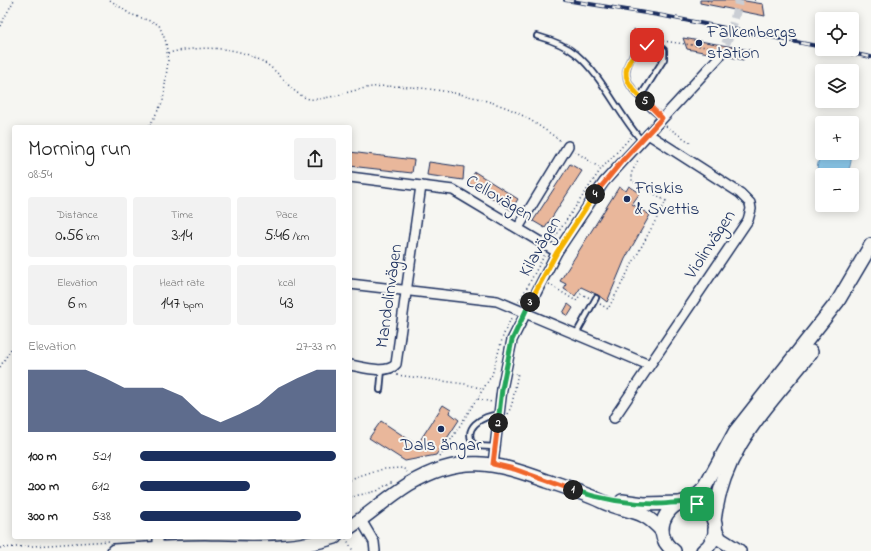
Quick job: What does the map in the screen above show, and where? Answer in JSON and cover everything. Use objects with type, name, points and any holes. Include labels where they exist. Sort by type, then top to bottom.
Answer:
[{"type":"main road","points":[[662,551],[662,522],[666,514],[672,507],[685,503],[705,487],[735,432],[838,301],[871,245]]},
{"type":"main road","points":[[703,551],[712,541],[721,486],[730,460],[738,445],[844,306],[871,261]]},
{"type":"main road","points":[[352,527],[408,484],[428,474],[447,467],[463,464],[493,464],[514,469],[590,496],[615,507],[640,512],[651,519],[662,534],[666,543],[674,551]]},
{"type":"main road","points":[[590,496],[638,503],[685,503],[704,508],[720,539],[738,551]]},
{"type":"main road","points":[[113,546],[158,543],[281,551],[309,547],[327,539]]},
{"type":"street","name":"Kilavägen","points":[[493,464],[499,415],[512,340],[557,252],[604,182],[645,137],[663,122],[720,56]]},
{"type":"street","name":"Violinvägen","points":[[614,418],[748,220],[751,209],[747,199],[740,193],[645,137]]},
{"type":"street","points":[[518,228],[568,146]]},
{"type":"street","name":"Cellovägen","points":[[352,177],[453,190],[557,252]]},
{"type":"street","name":"Mandolinvägen","points":[[352,365],[382,371],[394,367],[397,360],[421,186]]},
{"type":"street","points":[[352,284],[497,301],[649,365]]},
{"type":"street","points":[[352,532],[374,542],[375,551]]},
{"type":"lane","points":[[537,36],[555,42],[576,54],[595,74],[645,137]]},
{"type":"lane","points":[[640,97],[664,58],[664,50],[655,45],[641,47],[636,52],[627,70],[628,81],[640,97],[663,122]]},
{"type":"lane","points":[[576,334],[595,299]]},
{"type":"lane","points":[[380,390],[382,371]]},
{"type":"lane","points":[[495,447],[476,446],[470,438],[470,433],[476,422],[491,414],[499,415]]},
{"type":"path","points":[[0,26],[14,0]]},
{"type":"path","points":[[110,0],[130,14],[159,25],[168,53],[163,101],[150,125]]},
{"type":"path","points":[[634,30],[636,34],[656,39],[683,45],[700,45],[714,48]]},
{"type":"path","points":[[655,45],[657,33]]},
{"type":"path","points":[[168,53],[210,50],[237,51],[250,54],[268,65],[298,93],[309,99],[322,98],[373,86],[445,91],[512,110],[534,122],[601,169]]},
{"type":"path","points":[[663,122],[691,143]]},
{"type":"path","points":[[608,309],[666,201],[632,181]]},
{"type":"path","points":[[542,279],[576,301],[581,294],[595,299],[611,310]]},
{"type":"path","points":[[0,368],[12,347]]},
{"type":"path","points":[[382,371],[465,384],[484,389]]},
{"type":"path","points":[[478,399],[492,402]]},
{"type":"path","points":[[352,479],[383,469],[402,468],[408,472]]},
{"type":"path","points":[[350,539],[353,551]]},
{"type":"path","points":[[0,548],[113,546]]},
{"type":"water","points":[[819,160],[850,160],[849,168],[817,168]]},
{"type":"building","name":"Falkenbergs station","points":[[700,0],[739,0],[763,4],[765,16],[700,3]]},
{"type":"building","name":"Falkenbergs station","points":[[683,38],[750,50],[743,60],[726,56],[721,50],[714,54],[687,49]]},
{"type":"building","points":[[352,152],[414,160],[412,173],[352,166]]},
{"type":"building","points":[[429,162],[464,167],[463,180],[427,175]]},
{"type":"building","points":[[570,164],[582,171],[545,228],[533,221]]},
{"type":"building","points":[[475,172],[518,199],[511,210],[468,183]]},
{"type":"building","points":[[629,186],[640,193],[632,204],[650,215],[625,259],[607,302],[598,295],[581,287],[575,296],[564,289],[566,284],[560,281],[619,187],[626,191]]},
{"type":"building","points":[[568,304],[573,308],[568,316],[563,313]]},
{"type":"building","name":"Dals ängar","points":[[443,405],[451,410],[450,413],[459,420],[436,455],[405,461],[369,438],[381,421],[417,445]]},
{"type":"tunnel","points":[[720,56],[731,32],[739,0]]},
{"type":"railway","points":[[565,0],[664,16],[815,46]]},
{"type":"railway","points":[[859,55],[871,57]]},
{"type":"place","name":"Falkenbergs station","points":[[699,43]]},
{"type":"place","name":"Friskis & Svettis","points":[[627,199]]},
{"type":"place","name":"Dals ängar","points":[[441,429]]},
{"type":"route","points":[[647,45],[641,47],[636,52],[630,63],[627,70],[628,81],[640,97],[656,114],[662,118],[604,182],[581,214],[557,252],[525,312],[512,340],[502,389],[493,464],[514,469],[590,496],[644,504],[693,502],[697,504]]}]
